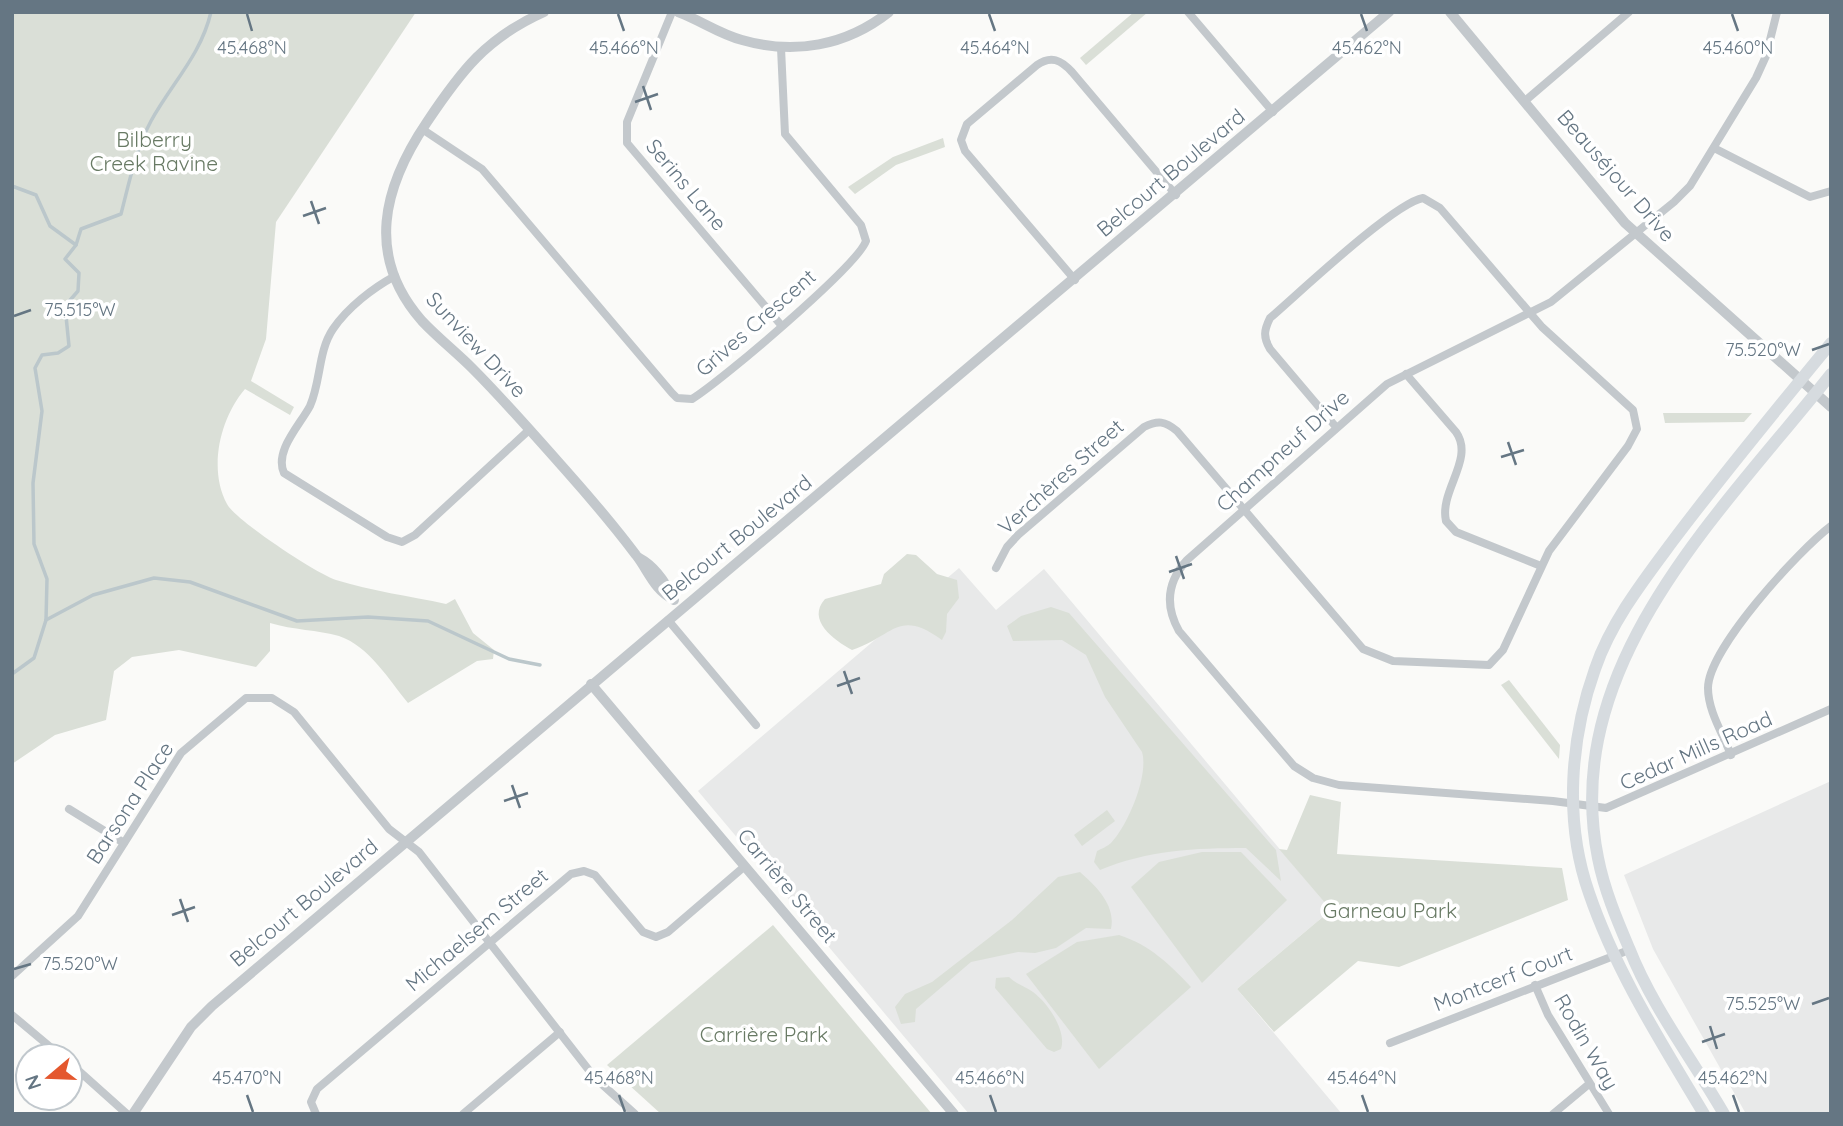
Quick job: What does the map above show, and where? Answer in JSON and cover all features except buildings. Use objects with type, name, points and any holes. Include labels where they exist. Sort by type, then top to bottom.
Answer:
[{"type":"main road","points":[[1704,1114],[1613,956],[1582,867],[1573,803],[1580,720],[1595,668],[1618,620],[1696,510],[1831,343]]},
{"type":"main road","points":[[1724,1114],[1629,950],[1598,858],[1593,806],[1601,725],[1622,659],[1636,630],[1711,523],[1831,374]]},
{"type":"street","name":"Sunview Drive","points":[[544,12],[501,35],[468,63],[400,166],[388,203],[387,240],[395,276],[422,320],[459,355],[529,430],[639,558],[663,594],[673,599],[681,609]]},
{"type":"street","name":"Serins Lane","points":[[672,12],[627,122],[627,143],[781,325]]},
{"type":"street","points":[[678,12],[741,40],[781,48],[821,45],[846,38],[889,12]]},
{"type":"street","points":[[1188,12],[1273,112]]},
{"type":"street","name":"Belcourt Boulevard","points":[[133,1114],[191,1027],[300,930],[1176,195],[1389,12]]},
{"type":"street","name":"Beauséjour Drive","points":[[1450,12],[1636,233],[1831,407]]},
{"type":"street","points":[[1525,101],[1629,12]]},
{"type":"street","name":"Champneuf Drive","points":[[1573,803],[1339,785],[1313,778],[1294,766],[1180,631],[1169,607],[1172,582],[1177,571],[1378,391],[1406,374],[1531,314],[1569,288],[1690,186],[1756,78],[1766,56],[1777,12]]},
{"type":"street","name":"Grives Crescent","points":[[422,129],[482,169],[677,398],[685,400],[699,394],[781,325],[839,274],[859,253],[866,241],[861,225],[785,134],[781,48]]},
{"type":"street","points":[[1075,280],[965,151],[961,139],[967,124],[1042,61],[1056,59],[1072,72],[1176,195]]},
{"type":"street","points":[[1714,148],[1810,197],[1831,191]]},
{"type":"street","points":[[1244,509],[1356,643],[1371,655],[1393,661],[1489,665],[1503,650],[1541,566],[1637,429],[1633,410],[1531,314],[1440,208],[1423,198],[1408,202],[1270,318],[1266,326],[1264,335],[1270,349],[1336,427]]},
{"type":"street","points":[[395,276],[379,285],[349,311],[329,335],[317,388],[282,453],[284,473],[387,537],[402,542],[415,535],[529,430]]},
{"type":"street","points":[[1406,374],[1456,432],[1461,443],[1460,460],[1445,501],[1446,521],[1456,532],[1541,566]]},
{"type":"street","name":"Verchères Street","points":[[996,568],[1007,547],[1018,535],[1144,427],[1156,421],[1169,424],[1177,431],[1244,509]]},
{"type":"street","points":[[1731,755],[1709,699],[1712,666],[1794,559],[1831,526]]},
{"type":"street","points":[[668,620],[756,725]]},
{"type":"street","name":"Carrière Street","points":[[591,684],[954,1114]]},
{"type":"street","name":"Barsona Place","points":[[12,976],[79,916],[181,753],[246,698],[263,696],[294,712],[389,829],[419,852],[594,1078],[635,1114]]},
{"type":"street","name":"Cedar Mills Road","points":[[1573,803],[1616,806],[1831,709]]},
{"type":"street","points":[[69,809],[124,843]]},
{"type":"street","name":"Michaelsem Street","points":[[316,1114],[311,1102],[317,1089],[577,872],[595,875],[643,932],[656,937],[668,932],[745,866]]},
{"type":"street","name":"Montcerf Court","points":[[1390,1043],[1629,950]]},
{"type":"street","name":"Rodin Way","points":[[1535,985],[1542,1004],[1609,1114]]},
{"type":"street","points":[[12,1015],[44,1042]]},
{"type":"street","points":[[463,1114],[560,1032]]},
{"type":"street","points":[[84,1076],[127,1114]]},
{"type":"street","points":[[1553,1114],[1589,1084]]},
{"type":"shaded area","points":[[959,568],[996,610],[1044,569],[1331,910],[1237,989],[1342,1114],[969,1114],[698,791]]},
{"type":"shaded area","points":[[1831,781],[1831,1114],[1746,1114],[1653,949],[1624,875]]},
{"type":"green space","name":"Bilberry Creek Ravine","points":[[12,12],[416,12],[276,222],[266,339],[251,381],[294,407],[290,415],[245,389],[236,401],[223,429],[219,444],[218,475],[221,490],[233,512],[277,546],[326,576],[363,587],[446,604],[455,599],[473,633],[494,650],[493,659],[477,661],[408,703],[378,665],[350,641],[331,634],[270,623],[270,651],[256,667],[179,650],[132,657],[114,671],[106,720],[55,735],[12,764]]},
{"type":"green space","points":[[1134,12],[1148,12],[1086,65],[1080,58]]},
{"type":"green space","points":[[943,138],[945,147],[896,165],[855,194],[848,187],[893,157]]},
{"type":"green space","points":[[1663,413],[1752,413],[1744,422],[1665,423]]},
{"type":"green space","points":[[907,554],[916,555],[937,574],[957,580],[959,598],[947,614],[946,632],[942,640],[915,626],[905,625],[852,650],[825,629],[819,614],[825,599],[881,584],[884,574]]},
{"type":"green space","points":[[1051,607],[1069,613],[1276,850],[1281,881],[1246,848],[1154,854],[1100,870],[1094,862],[1097,851],[1110,844],[1118,835],[1140,786],[1142,752],[1105,697],[1086,655],[1062,640],[1013,641],[1007,626],[1021,616]]},
{"type":"green space","points":[[1509,680],[1560,745],[1559,759],[1501,685]]},
{"type":"green space","name":"Garneau Park","points":[[1310,795],[1341,802],[1337,854],[1562,868],[1568,900],[1399,967],[1358,961],[1274,1032],[1237,989],[1331,910],[1279,849],[1287,850]]},
{"type":"green space","points":[[1107,810],[1115,821],[1082,846],[1074,835]]},
{"type":"green space","points":[[1202,852],[1241,852],[1287,900],[1202,983],[1131,887],[1159,862]]},
{"type":"green space","points":[[1080,872],[1108,904],[1111,929],[1086,928],[1056,948],[1035,953],[1018,952],[971,962],[916,1009],[915,1022],[901,1024],[895,1007],[905,994],[932,982],[1012,920],[1058,877]]},
{"type":"green space","name":"Carrière Park","points":[[773,925],[932,1114],[661,1114],[607,1065]]},
{"type":"green space","points":[[1119,935],[1150,950],[1191,987],[1099,1069],[1026,974],[1077,942]]},
{"type":"green space","points":[[1009,977],[1045,1003],[1059,1026],[1061,1049],[1054,1052],[1047,1049],[995,988],[996,978]]},
{"type":"waterway","points":[[12,674],[34,658],[46,620],[47,579],[34,544],[33,483],[42,411],[35,368],[42,355],[58,353],[69,346],[65,306],[78,291],[79,273],[65,259],[76,245],[81,229],[121,214],[141,143],[159,107],[200,42],[211,12]]},
{"type":"waterway","points":[[12,186],[36,195],[50,226],[76,245]]},
{"type":"waterway","points":[[46,620],[93,595],[154,578],[190,582],[297,621],[368,617],[428,621],[509,659],[540,665]]}]
